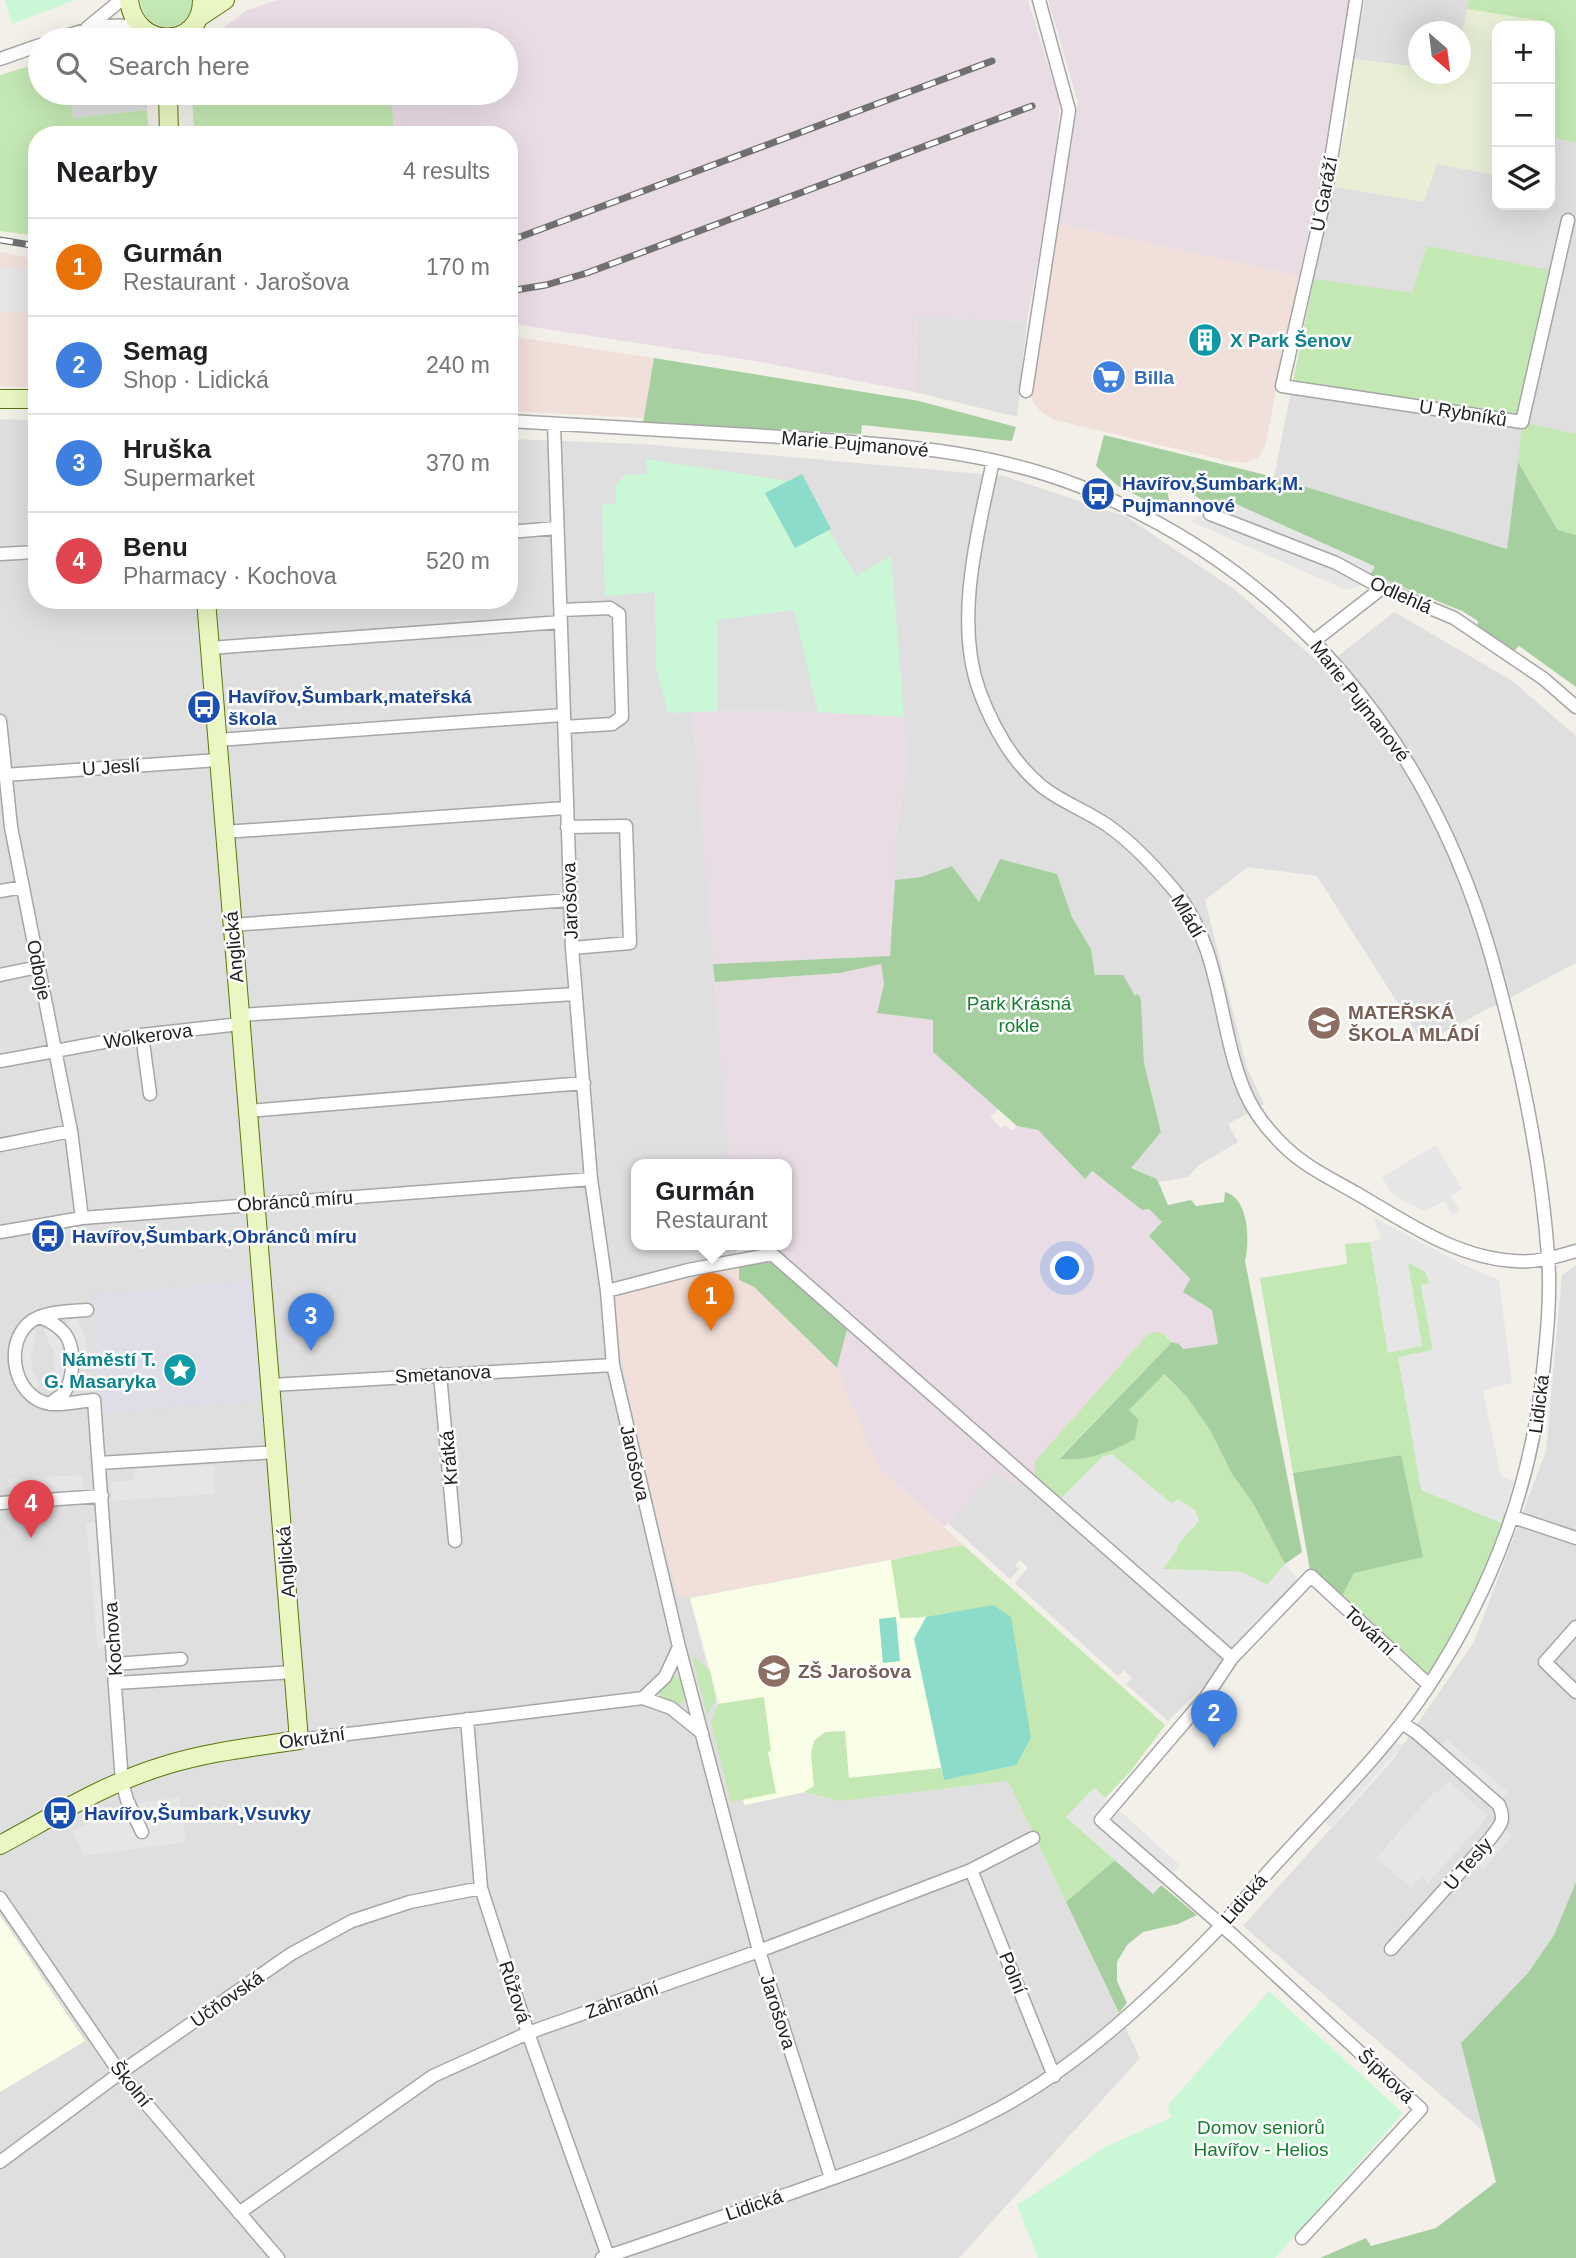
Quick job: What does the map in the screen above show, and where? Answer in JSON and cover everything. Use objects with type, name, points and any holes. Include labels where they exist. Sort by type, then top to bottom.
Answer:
[{"type":"street","points":[[87,28],[121,0]]},
{"type":"street","points":[[129,0],[130,11],[143,28]]},
{"type":"street","points":[[191,28],[202,0]]},
{"type":"street","points":[[192,28],[225,0]]},
{"type":"street","points":[[1026,391],[1069,110],[1039,0]]},
{"type":"street","name":"U Garáží","points":[[1282,386],[1326,192],[1356,0]]},
{"type":"street","points":[[87,28],[118,25],[128,28]]},
{"type":"street","points":[[0,59],[28,49]]},
{"type":"street","points":[[168,105],[169,126]]},
{"type":"street","name":"U Rybníků","points":[[1282,386],[1522,422],[1568,220]]},
{"type":"street","points":[[0,398],[28,398]]},
{"type":"street","name":"Marie Pujmanové","points":[[518,422],[886,443],[993,461],[1044,473],[1133,511],[1196,545],[1256,587],[1314,641],[1364,700],[1409,763],[1442,823],[1479,915],[1510,1024],[1524,1085],[1536,1158],[1548,1259]]},
{"type":"street","name":"Jarošova","points":[[554,424],[572,948],[591,1180],[607,1291],[613,1364],[679,1647],[759,1951],[831,2178]]},
{"type":"street","name":"Mládí","points":[[993,461],[971,572],[969,637],[974,673],[996,731],[1040,785],[1106,824],[1143,855],[1177,893],[1211,960],[1236,1068],[1246,1095],[1264,1124],[1305,1163],[1439,1242],[1482,1256],[1516,1261],[1548,1259],[1576,1251]]},
{"type":"street","name":"Odlehlá","points":[[1210,514],[1336,563],[1382,587],[1454,618],[1544,679],[1576,707]]},
{"type":"street","points":[[518,531],[557,528]]},
{"type":"street","points":[[0,554],[28,552]]},
{"type":"street","points":[[1314,641],[1382,587]]},
{"type":"street","points":[[210,648],[561,616],[610,608],[619,614],[622,717],[612,724],[564,721],[217,740]]},
{"type":"street","name":"Anglická","points":[[207,609],[299,1740]]},
{"type":"street","name":"Odboje","points":[[0,721],[5,827],[23,887],[71,1130],[82,1218]]},
{"type":"street","name":"U Jeslí","points":[[4,775],[218,760]]},
{"type":"street","points":[[224,832],[566,808]]},
{"type":"street","points":[[567,827],[626,826],[627,839],[630,943],[572,948]]},
{"type":"street","points":[[0,891],[23,887]]},
{"type":"street","points":[[232,925],[570,900]]},
{"type":"street","points":[[0,975],[38,967]]},
{"type":"street","name":"Wolkerova","points":[[0,1061],[240,1020],[575,994]]},
{"type":"street","points":[[142,1035],[150,1094]]},
{"type":"street","points":[[247,1111],[584,1083]]},
{"type":"street","points":[[0,1145],[71,1130]]},
{"type":"street","name":"Obránců míru","points":[[0,1233],[82,1218],[591,1180]]},
{"type":"street","points":[[607,1291],[688,1270],[772,1254],[1232,1658],[1206,1697],[1101,1820],[1221,1925]]},
{"type":"street","name":"Lidická","points":[[612,2256],[950,2134],[1003,2107],[1054,2076],[1141,2003],[1221,1925],[1402,1723],[1429,1685],[1476,1602],[1513,1517],[1534,1442],[1548,1325],[1548,1259]]},
{"type":"street","points":[[40,1317],[54,1323],[67,1338],[72,1360],[70,1378],[64,1392],[50,1404],[35,1398],[21,1383],[14,1363],[18,1339],[29,1324],[40,1317],[88,1310]]},
{"type":"street","points":[[0,1363],[14,1363]]},
{"type":"street","name":"Smetanova","points":[[272,1385],[613,1364]]},
{"type":"street","name":"Krátká","points":[[440,1374],[455,1541]]},
{"type":"street","name":"Kochova","points":[[50,1404],[94,1400],[122,1782],[142,1832]]},
{"type":"street","points":[[99,1464],[277,1452]]},
{"type":"street","points":[[1,1503],[102,1496]]},
{"type":"street","points":[[1513,1517],[1576,1538]]},
{"type":"street","name":"Tovární","points":[[1232,1658],[1311,1576],[1429,1685]]},
{"type":"street","points":[[1576,1627],[1545,1662],[1576,1692]]},
{"type":"street","points":[[679,1647],[665,1677],[643,1698],[671,1709],[702,1733]]},
{"type":"street","points":[[115,1664],[181,1659]]},
{"type":"street","points":[[116,1684],[294,1672]]},
{"type":"street","name":"Okružní","points":[[0,1845],[122,1782],[161,1766],[211,1753],[643,1698]]},
{"type":"street","name":"Růžová","points":[[467,1719],[481,1888],[528,2033],[612,2256]]},
{"type":"street","name":"U Tesly","points":[[1391,1949],[1490,1839],[1502,1824],[1503,1815],[1499,1804],[1402,1723]]},
{"type":"street","name":"Zahradní","points":[[239,2213],[433,2076],[528,2033],[759,1951],[971,1870],[1033,1838]]},
{"type":"street","name":"Polní","points":[[971,1870],[1054,2076]]},
{"type":"street","name":"Učňovská","points":[[0,2162],[120,2073],[291,1954],[352,1921],[410,1902],[481,1888]]},
{"type":"street","name":"Školní","points":[[0,1898],[120,2073],[278,2258]]},
{"type":"street","name":"Šípková","points":[[1221,1925],[1421,2109],[1302,2238]]},
{"type":"shaded area","points":[[277,0],[1028,0],[1059,101],[1059,115],[1053,173],[1027,321],[918,317],[915,392],[755,361],[518,324],[518,126],[394,126],[391,105],[518,105],[518,28],[223,28],[247,10]]},
{"type":"shaded area","points":[[1048,0],[1360,0],[1299,276],[1056,223],[1078,102]]},
{"type":"shaded area","points":[[1365,0],[1469,0],[1465,21],[1408,21],[1408,66],[1353,59]]},
{"type":"shaded area","points":[[1467,9],[1543,21],[1492,21],[1492,174],[1437,164],[1424,202],[1332,186],[1347,124],[1353,59],[1408,66],[1408,84],[1471,84],[1471,21],[1465,21]]},
{"type":"shaded area","points":[[72,105],[147,105],[147,110],[73,118]]},
{"type":"shaded area","points":[[1555,138],[1576,143],[1576,434],[1523,423],[1507,549],[1274,477],[1332,186],[1388,196],[1437,164],[1492,174],[1492,210],[1555,210]]},
{"type":"shaded area","points":[[1056,223],[1299,276],[1265,446],[1258,458],[1245,463],[1228,461],[1054,420],[1039,410],[1030,391]]},
{"type":"shaded area","points":[[0,252],[28,257],[28,388],[0,386]]},
{"type":"shaded area","points":[[0,267],[28,270],[28,313],[0,311]]},
{"type":"shaded area","points":[[918,317],[1027,321],[1017,417],[915,392]]},
{"type":"shaded area","points":[[518,337],[654,358],[644,418],[518,411]]},
{"type":"shaded area","points":[[0,419],[28,421],[28,609],[518,609],[518,439],[642,444],[1004,476],[1127,517],[1235,590],[1324,667],[1394,612],[1511,680],[1576,736],[1576,963],[1423,1043],[1317,876],[1248,867],[1205,900],[1247,1068],[1264,1104],[1228,1124],[1238,1142],[1199,1165],[1188,1177],[1159,1182],[1130,1168],[1161,1132],[1144,1063],[1141,1000],[1095,975],[1091,949],[1072,917],[1057,874],[979,903],[952,866],[921,877],[895,880],[895,840],[908,759],[814,712],[693,711],[730,1159],[631,1159],[631,1250],[736,1250],[739,1280],[837,1368],[889,1479],[963,1545],[690,1599],[744,1805],[804,1792],[841,1801],[1008,1781],[1140,2058],[959,2258],[0,2258]]},
{"type":"shaded area","points":[[802,474],[831,529],[795,548],[765,493]]},
{"type":"shaded area","points":[[1229,501],[1375,567],[1363,585],[1346,590],[1190,521]]},
{"type":"shaded area","points":[[693,711],[814,712],[904,717],[908,759],[895,840],[890,956],[713,964]]},
{"type":"shaded area","points":[[881,964],[884,984],[877,1013],[933,1020],[933,1052],[998,1109],[990,1117],[1001,1128],[1005,1125],[1012,1131],[1017,1126],[1038,1130],[1085,1179],[1091,1171],[1142,1210],[1149,1209],[1163,1223],[1149,1236],[1190,1279],[1184,1292],[1212,1310],[1218,1344],[1182,1349],[1163,1333],[1146,1336],[1035,1461],[1040,1481],[1060,1500],[1053,1510],[1024,1484],[1012,1484],[996,1471],[944,1527],[879,1468],[837,1368],[849,1321],[770,1250],[792,1250],[792,1159],[720,1159],[728,1151],[715,982],[840,973]]},
{"type":"shaded area","points":[[1436,1145],[1462,1189],[1451,1196],[1460,1211],[1452,1216],[1444,1201],[1425,1211],[1405,1202],[1391,1193],[1382,1177]]},
{"type":"shaded area","points":[[1373,1217],[1466,1266],[1499,1280],[1512,1383],[1483,1391],[1501,1477],[1514,1481],[1501,1523],[1421,1490],[1398,1357],[1433,1350],[1421,1285],[1430,1283],[1425,1271],[1408,1263],[1422,1346],[1388,1353],[1370,1242],[1381,1239]]},
{"type":"shaded area","points":[[739,1261],[739,1280],[754,1287],[837,1368],[879,1468],[963,1545],[690,1598],[677,1595],[642,1458],[620,1350],[613,1290]]},
{"type":"shaded area","points":[[1576,1265],[1576,1882],[1554,1935],[1528,1973],[1461,2043],[1483,2131],[1243,1926],[1391,1762],[1474,1642],[1546,1451],[1562,1275]]},
{"type":"shaded area","name":"Náměstí T. G. Masaryka","points":[[256,1280],[266,1400],[100,1413],[92,1295]]},
{"type":"shaded area","points":[[76,1317],[84,1334],[87,1351],[76,1352],[67,1323]]},
{"type":"shaded area","points":[[52,1324],[60,1339],[65,1365],[63,1379],[56,1391],[49,1385],[54,1375],[54,1354],[44,1330]]},
{"type":"shaded area","points":[[28,1326],[36,1331],[31,1358],[40,1386],[32,1393],[18,1362]]},
{"type":"shaded area","points":[[1112,1454],[1171,1503],[1178,1499],[1195,1510],[1199,1520],[1178,1544],[1177,1550],[1163,1569],[1242,1572],[1267,1585],[1285,1564],[1303,1585],[1232,1658],[1060,1500],[1102,1457]]},
{"type":"shaded area","points":[[214,1465],[215,1494],[112,1501],[111,1482],[134,1480],[134,1469]]},
{"type":"shaded area","points":[[996,1470],[1012,1484],[1024,1484],[1232,1658],[1168,1721],[1126,1684],[1132,1678],[1124,1670],[1118,1676],[1015,1583],[1028,1568],[1020,1560],[1015,1565],[1019,1569],[1010,1579],[948,1523]]},
{"type":"shaded area","points":[[83,1475],[84,1497],[10,1503],[8,1479]]},
{"type":"shaded area","points":[[104,1522],[113,1647],[98,1649],[86,1523]]},
{"type":"shaded area","points":[[891,1560],[900,1618],[926,1617],[944,1780],[941,1768],[848,1778],[845,1732],[811,1753],[814,1786],[804,1792],[745,1805],[690,1598]]},
{"type":"shaded area","points":[[993,1605],[1011,1617],[1031,1738],[1016,1765],[944,1780],[914,1639],[926,1617]]},
{"type":"shaded area","points":[[896,1617],[900,1661],[883,1663],[879,1619]]},
{"type":"shaded area","points":[[1391,1735],[1402,1746],[1331,1827],[1319,1817]]},
{"type":"shaded area","points":[[1447,1739],[1509,1793],[1499,1805],[1437,1750]]},
{"type":"shaded area","points":[[1449,1781],[1488,1816],[1428,1883],[1422,1877],[1411,1888],[1376,1858],[1435,1791],[1438,1793]]},
{"type":"shaded area","points":[[1094,1788],[1180,1865],[1153,1894],[1066,1817]]},
{"type":"shaded area","points":[[179,1797],[186,1842],[83,1856],[73,1831],[127,1805]]},
{"type":"shaded area","points":[[1500,1825],[1512,1836],[1483,1870],[1472,1860]]},
{"type":"shaded area","points":[[0,1915],[85,2041],[0,2092]]},
{"type":"green space","points":[[5,0],[75,0],[12,24]]},
{"type":"green space","points":[[140,0],[193,0],[185,20],[168,27],[150,20]]},
{"type":"green space","points":[[1469,0],[1576,0],[1576,143],[1555,138],[1555,21],[1467,9]]},
{"type":"green space","points":[[28,67],[28,105],[72,105],[73,118],[147,110],[148,126],[28,126],[28,235],[0,231],[0,75]]},
{"type":"green space","points":[[193,105],[391,105],[394,126],[194,126]]},
{"type":"green space","points":[[1427,246],[1550,270],[1518,416],[1293,381],[1314,279],[1412,293]]},
{"type":"green space","points":[[654,358],[919,401],[1016,427],[1012,441],[862,425],[861,434],[643,423]]},
{"type":"green space","points":[[1522,422],[1576,434],[1576,535],[1559,531],[1518,462]]},
{"type":"green space","points":[[1104,435],[1274,477],[1507,549],[1518,462],[1558,530],[1576,535],[1576,687],[1519,646],[1512,653],[1477,631],[1478,621],[1462,611],[1370,574],[1374,566],[1229,501],[1215,508],[1173,482],[1167,491],[1170,504],[1166,510],[1118,486],[1096,466]]},
{"type":"green space","points":[[646,459],[788,481],[765,493],[795,547],[829,530],[856,576],[891,556],[904,717],[818,712],[794,610],[717,620],[717,711],[668,713],[656,667],[655,592],[605,596],[602,505],[616,504],[616,485],[625,475],[647,474]]},
{"type":"green space","name":"Park Krásná rokle","points":[[1000,859],[1057,874],[1072,917],[1091,949],[1095,975],[1123,975],[1135,996],[1138,994],[1141,1000],[1144,1063],[1161,1132],[1131,1168],[1157,1179],[1168,1205],[1191,1200],[1196,1206],[1224,1202],[1225,1192],[1239,1202],[1243,1211],[1247,1232],[1245,1261],[1302,1552],[1285,1564],[1254,1505],[1232,1474],[1210,1430],[1186,1396],[1164,1374],[1129,1410],[1138,1419],[1135,1439],[1098,1455],[1059,1459],[1172,1342],[1183,1349],[1218,1344],[1212,1310],[1183,1292],[1190,1279],[1149,1236],[1162,1222],[1149,1209],[1142,1210],[1092,1171],[1085,1179],[1038,1130],[1017,1126],[933,1052],[933,1020],[877,1013],[884,984],[881,964],[840,973],[715,982],[713,964],[890,956],[895,880],[921,877],[952,866],[979,902]]},
{"type":"green space","points":[[1370,1242],[1388,1352],[1408,1262],[1425,1271],[1430,1284],[1421,1286],[1433,1350],[1398,1358],[1435,1485],[1513,1517],[1429,1685],[1339,1602],[1354,1573],[1401,1455],[1293,1473],[1260,1278],[1347,1264],[1345,1244]]},
{"type":"green space","points":[[772,1254],[849,1322],[837,1368],[754,1287],[739,1280],[739,1261]]},
{"type":"green space","points":[[1153,1332],[1163,1333],[1172,1342],[1059,1458],[1098,1455],[1135,1439],[1128,1411],[1163,1374],[1186,1396],[1210,1430],[1232,1474],[1254,1505],[1285,1564],[1267,1585],[1242,1572],[1162,1569],[1177,1550],[1177,1545],[1199,1521],[1171,1503],[1092,1467],[1060,1500],[1035,1475],[1035,1461],[1146,1336]]},
{"type":"green space","points":[[1401,1455],[1423,1557],[1354,1573],[1339,1602],[1311,1576],[1293,1473]]},
{"type":"green space","points":[[963,1545],[1165,1725],[1129,1773],[1105,1798],[1094,1788],[1066,1817],[1115,1860],[1066,1902],[1008,1781],[841,1801],[804,1792],[814,1786],[811,1753],[814,1741],[825,1732],[845,1731],[849,1778],[941,1768],[944,1780],[926,1617],[900,1618],[891,1560]]},
{"type":"green space","points":[[692,1655],[710,1671],[716,1699],[707,1715]]},
{"type":"green space","points":[[673,1675],[681,1679],[686,1698],[680,1705],[662,1698],[658,1690]]},
{"type":"green space","points":[[764,1697],[771,1751],[768,1752],[776,1793],[731,1802],[711,1722],[718,1704]]},
{"type":"green space","points":[[1115,1860],[1153,1893],[1161,1885],[1197,1915],[1178,1924],[1143,1932],[1127,1945],[1117,1962],[1117,1981],[1127,2003],[1119,2013],[1066,1902]]},
{"type":"green space","points":[[1576,1882],[1576,2258],[1320,2258],[1366,2238],[1371,2246],[1436,2228],[1496,2182],[1461,2043],[1528,1973],[1554,1935]]},
{"type":"green space","name":"Domov seniorů Havířov - Helios","points":[[1269,1991],[1403,2113],[1275,2258],[1038,2258],[1017,2205],[1103,2148],[1172,2117],[1167,2106]]},
{"type":"railway","points":[[518,238],[992,61]]},
{"type":"railway","points":[[518,290],[546,285],[587,273],[1032,106]]},
{"type":"railway","points":[[0,240],[28,245]]},
{"type":"place","name":"X Park Šenov","points":[[1205,340]]},
{"type":"place","name":"Billa","points":[[1109,377]]},
{"type":"place","name":"Havířov,Šumbark,M. Pujmannové","points":[[1098,494]]},
{"type":"place","name":"Havířov,Šumbark,mateřská škola","points":[[204,707]]},
{"type":"place","name":"MATEŘSKÁ ŠKOLA MLÁDÍ","points":[[1324,1023]]},
{"type":"place","name":"Havířov,Šumbark,Obránců míru","points":[[48,1236]]},
{"type":"place","name":"Gurmán","points":[[711,1331]]},
{"type":"place","name":"Hruška","points":[[311,1351]]},
{"type":"place","name":"Náměstí T. G. Masaryka","points":[[180,1370]]},
{"type":"place","name":"Benu","points":[[31,1538]]},
{"type":"place","name":"ZŠ Jarošova","points":[[774,1671]]},
{"type":"place","name":"Semag","points":[[1214,1748]]},
{"type":"place","name":"Havířov,Šumbark,Vsuvky","points":[[60,1813]]}]
